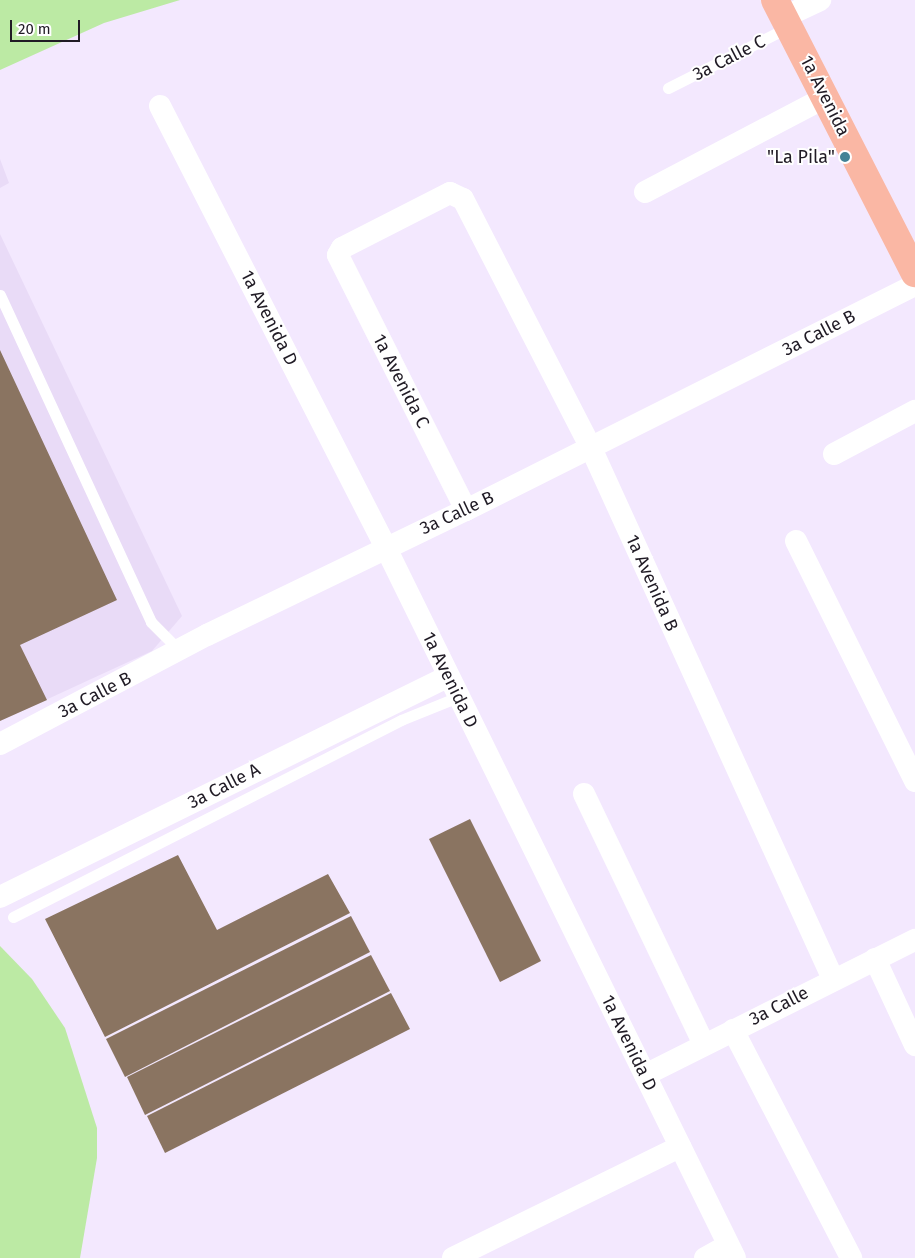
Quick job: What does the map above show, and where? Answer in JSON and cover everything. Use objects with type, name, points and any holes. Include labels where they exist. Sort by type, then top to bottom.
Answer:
[{"type":"main road","name":"1a Avenida","points":[[783,15],[915,273]]},
{"type":"street","name":"3a Calle C","points":[[783,15],[820,0]]},
{"type":"street","points":[[645,192],[826,97]]},
{"type":"street","name":"1a Avenida D","points":[[160,106],[385,546],[732,1251]]},
{"type":"street","name":"1a Avenida B","points":[[338,251],[450,193],[458,194],[591,448],[833,979]]},
{"type":"street","name":"1a Avenida C","points":[[338,251],[338,259],[466,510]]},
{"type":"street","name":"3a Calle B","points":[[0,744],[179,650],[385,546],[466,510],[915,285]]},
{"type":"street","points":[[834,454],[915,411]]},
{"type":"street","points":[[796,541],[915,781]]},
{"type":"street","name":"3a Calle A","points":[[0,897],[448,677]]},
{"type":"street","points":[[584,794],[704,1045]]},
{"type":"street","name":"3a Calle","points":[[645,1075],[833,979],[915,940]]},
{"type":"street","points":[[876,959],[915,1045]]},
{"type":"street","points":[[732,1030],[851,1258]]},
{"type":"street","points":[[453,1258],[680,1146]]},
{"type":"street","points":[[705,1258],[732,1251]]},
{"type":"lane","name":"3a Calle C","points":[[668,88],[783,15]]},
{"type":"lane","points":[[0,295],[151,622],[179,650]]},
{"type":"lane","points":[[13,916],[401,720],[458,697]]},
{"type":"shaded area","points":[[0,159],[9,183],[0,188]]},
{"type":"shaded area","points":[[0,234],[182,616],[152,651],[0,721]]},
{"type":"green space","points":[[0,0],[180,0],[104,23],[0,70]]},
{"type":"green space","points":[[0,946],[32,979],[65,1028],[97,1128],[97,1158],[80,1258],[0,1258]]},
{"type":"building","points":[[0,350],[117,600],[20,645],[47,700],[0,721]]},
{"type":"building","points":[[470,819],[541,961],[500,982],[429,839]]},
{"type":"building","points":[[178,855],[217,930],[328,874],[350,913],[105,1037],[45,919]]},
{"type":"building","points":[[351,916],[370,952],[125,1077],[106,1039]]},
{"type":"building","points":[[371,955],[390,991],[145,1115],[127,1077]]},
{"type":"building","points":[[391,993],[410,1029],[165,1153],[147,1116]]},
{"type":"place","name":"\"La Pila\"","points":[[845,157]]}]
